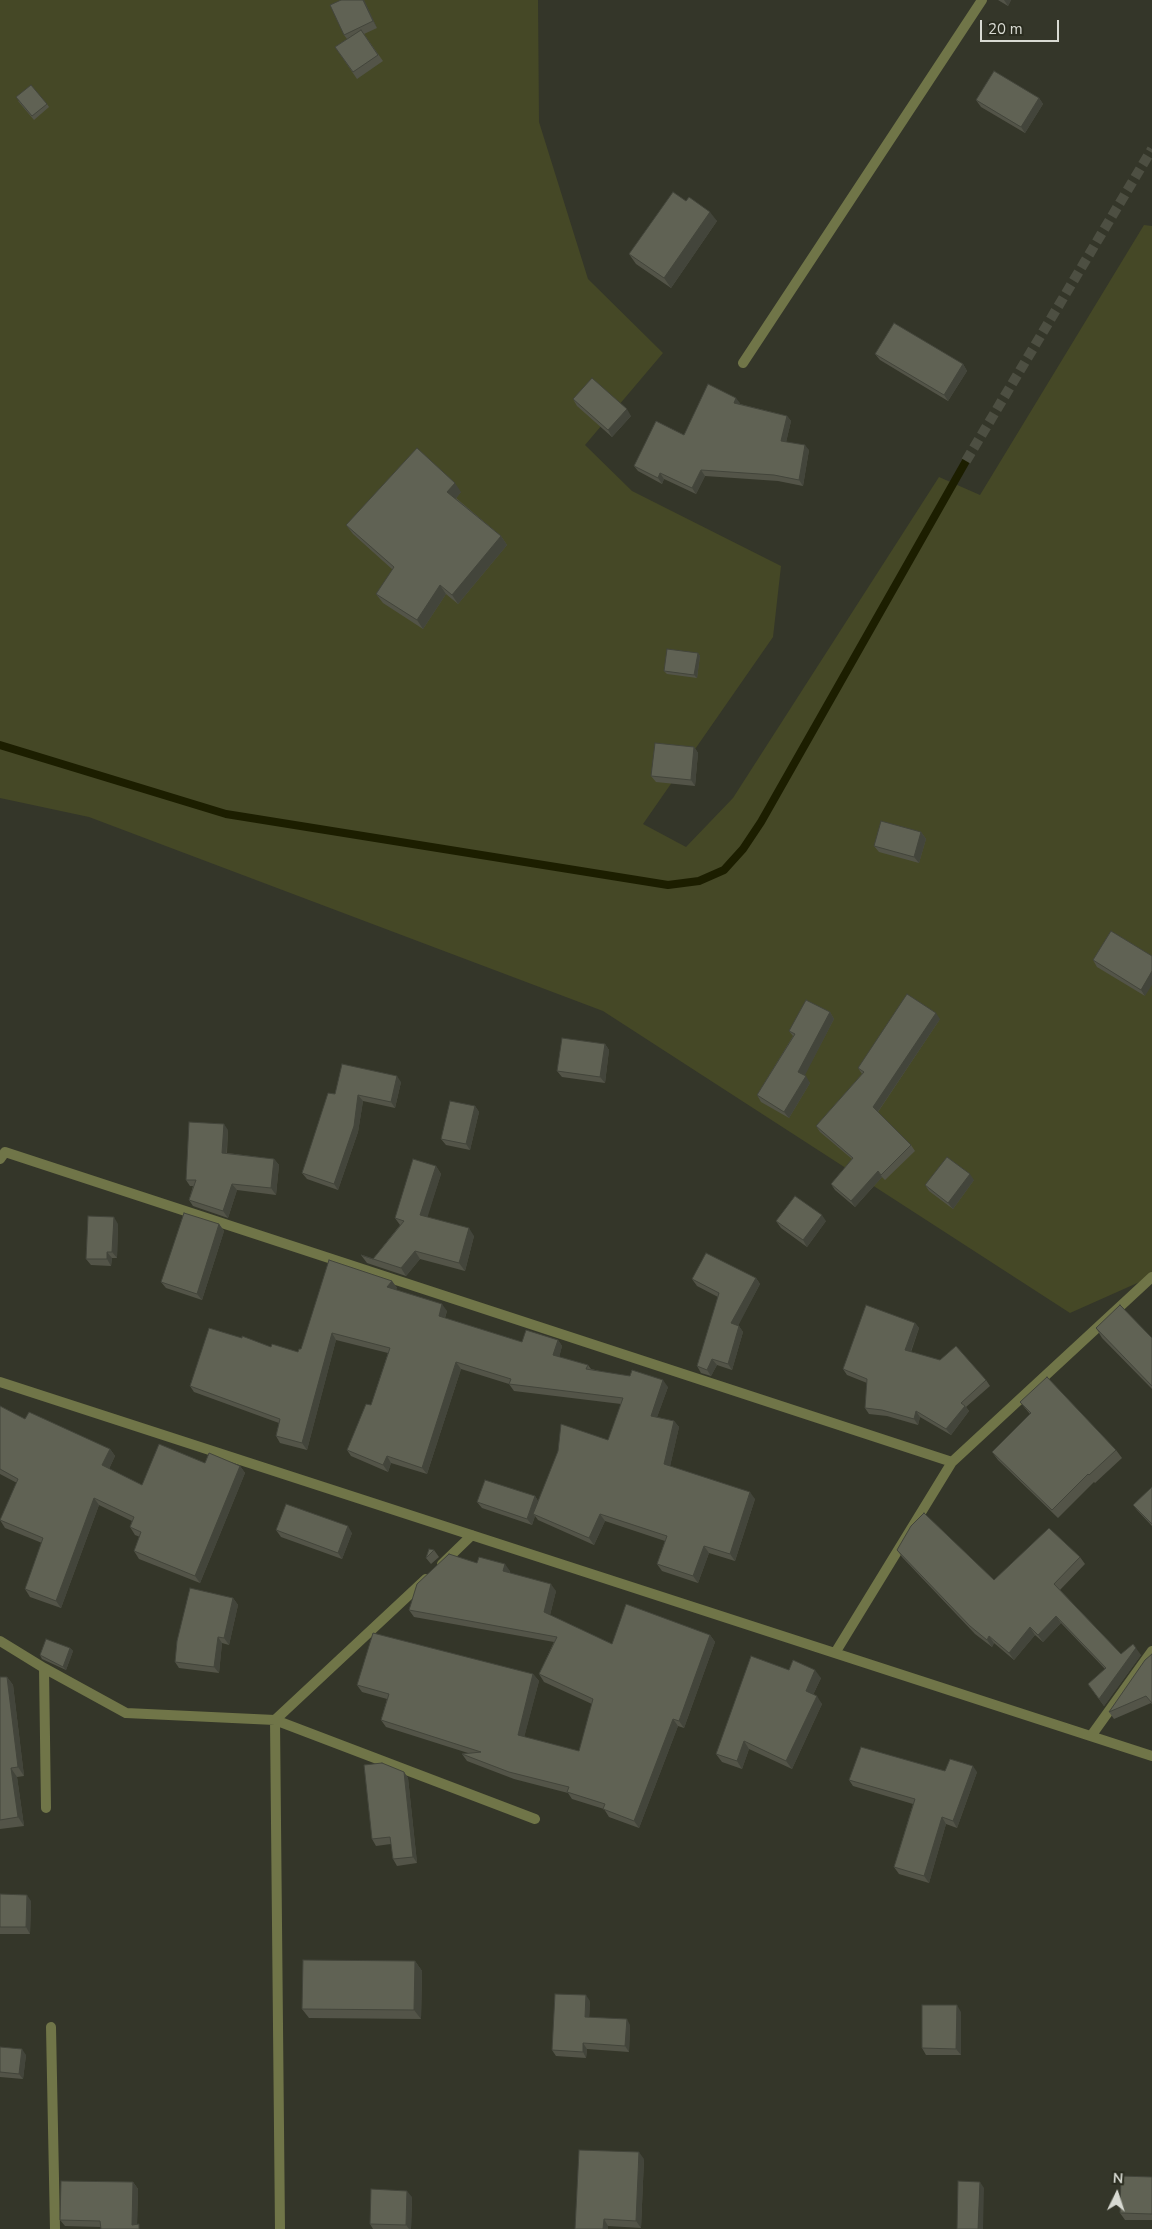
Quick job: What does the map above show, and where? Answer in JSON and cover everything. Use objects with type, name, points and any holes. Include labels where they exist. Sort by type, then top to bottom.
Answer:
[{"type":"street","points":[[743,363],[982,0]]},
{"type":"street","points":[[0,1159],[5,1152],[952,1462]]},
{"type":"street","points":[[835,1654],[952,1462],[1152,1277]]},
{"type":"street","points":[[0,1382],[1152,1756]]},
{"type":"street","points":[[280,2229],[275,1720],[472,1536]]},
{"type":"street","points":[[0,1641],[44,1668],[126,1713],[275,1720],[535,1818]]},
{"type":"street","points":[[1091,1736],[1152,1651]]},
{"type":"street","points":[[44,1668],[46,1808]]},
{"type":"street","points":[[51,2027],[54,2229]]},
{"type":"green space","points":[[0,0],[538,0],[539,122],[588,279],[663,353],[585,445],[632,491],[781,566],[773,637],[643,824],[686,847],[733,798],[939,477],[980,495],[1144,225],[1152,226],[1152,1274],[1144,1280],[1070,1313],[603,1011],[89,817],[0,798]]},
{"type":"building","points":[[341,0],[363,0],[373,21],[344,35],[330,5]]},
{"type":"building","points":[[361,30],[378,55],[353,72],[335,47]]},
{"type":"building","points":[[994,71],[1039,98],[1021,127],[976,100]]},
{"type":"building","points":[[31,85],[47,104],[32,116],[16,97]]},
{"type":"building","points":[[673,192],[686,201],[689,197],[710,212],[664,278],[629,254]]},
{"type":"building","points":[[894,323],[963,364],[944,395],[875,354]]},
{"type":"building","points":[[592,378],[627,409],[608,430],[573,399]]},
{"type":"building","points":[[708,384],[736,398],[734,403],[787,416],[781,441],[805,445],[799,480],[774,475],[701,470],[692,488],[660,473],[658,478],[634,466],[656,421],[684,435]]},
{"type":"building","points":[[417,448],[455,483],[447,492],[501,536],[452,595],[440,585],[417,620],[376,594],[394,567],[346,525]]},
{"type":"building","points":[[667,649],[698,653],[694,675],[664,671]]},
{"type":"building","points":[[655,743],[694,747],[691,780],[651,776]]},
{"type":"building","points":[[881,821],[921,832],[914,857],[874,846]]},
{"type":"building","points":[[1111,931],[1152,956],[1152,971],[1141,990],[1093,960]]},
{"type":"building","points":[[907,994],[936,1013],[873,1107],[911,1145],[881,1175],[878,1171],[851,1201],[831,1184],[853,1158],[816,1126],[864,1072],[858,1068]]},
{"type":"building","points":[[806,1000],[830,1012],[798,1072],[806,1076],[784,1112],[757,1095],[795,1034],[789,1031]]},
{"type":"building","points":[[562,1038],[605,1044],[600,1077],[557,1071]]},
{"type":"building","points":[[342,1064],[397,1076],[391,1102],[358,1095],[354,1126],[334,1184],[302,1173],[328,1093],[335,1094]]},
{"type":"building","points":[[450,1101],[475,1106],[466,1144],[441,1139]]},
{"type":"building","points":[[189,1122],[224,1124],[222,1153],[274,1159],[271,1188],[232,1184],[223,1211],[189,1200],[196,1180],[186,1180]]},
{"type":"building","points":[[947,1157],[970,1174],[948,1203],[925,1185]]},
{"type":"building","points":[[413,1159],[436,1166],[420,1215],[469,1228],[459,1263],[415,1251],[401,1268],[373,1259],[404,1221],[395,1218]]},
{"type":"building","points":[[795,1196],[822,1215],[803,1240],[776,1221]]},
{"type":"building","points":[[184,1213],[219,1224],[197,1294],[161,1282]]},
{"type":"building","points":[[88,1216],[114,1217],[112,1252],[107,1252],[107,1259],[86,1259]]},
{"type":"building","points":[[706,1253],[756,1278],[731,1323],[739,1326],[728,1364],[712,1359],[707,1370],[697,1366],[719,1293],[692,1279]]},
{"type":"building","points":[[329,1260],[392,1281],[387,1287],[442,1304],[439,1316],[522,1342],[526,1330],[558,1340],[553,1355],[588,1365],[586,1369],[630,1376],[632,1370],[663,1380],[651,1416],[674,1421],[664,1464],[750,1492],[730,1554],[704,1546],[693,1576],[657,1564],[667,1536],[600,1514],[589,1538],[533,1514],[558,1451],[561,1424],[608,1440],[623,1398],[509,1384],[511,1379],[456,1362],[422,1468],[387,1456],[383,1465],[347,1450],[366,1404],[371,1405],[390,1348],[332,1333],[302,1443],[276,1436],[280,1419],[190,1386],[209,1328],[242,1338],[242,1336],[271,1347],[272,1344],[298,1352],[301,1349]]},
{"type":"building","points":[[866,1305],[915,1323],[905,1350],[940,1360],[956,1346],[986,1380],[961,1403],[965,1406],[946,1429],[916,1411],[914,1419],[882,1410],[865,1408],[867,1379],[843,1369]]},
{"type":"building","points":[[1120,1305],[1152,1338],[1152,1386],[1096,1328]]},
{"type":"building","points":[[1047,1377],[1116,1450],[1088,1474],[1052,1510],[992,1452],[1031,1413],[1020,1402]]},
{"type":"building","points":[[0,1406],[25,1419],[29,1412],[110,1449],[102,1465],[142,1485],[159,1444],[205,1463],[209,1453],[240,1466],[195,1576],[134,1551],[141,1532],[130,1527],[134,1517],[94,1498],[56,1601],[25,1589],[43,1538],[0,1520],[18,1479],[0,1469]]},
{"type":"building","points":[[485,1480],[535,1496],[527,1519],[477,1502]]},
{"type":"building","points":[[1152,1487],[1152,1524],[1133,1505]]},
{"type":"building","points":[[286,1504],[348,1526],[338,1553],[276,1530]]},
{"type":"building","points":[[924,1513],[994,1580],[1049,1528],[1080,1557],[1054,1584],[1121,1654],[1133,1644],[1136,1648],[1099,1699],[1088,1684],[1106,1668],[1056,1616],[1038,1635],[1030,1627],[1009,1653],[989,1636],[987,1640],[970,1626],[897,1550],[911,1526]]},
{"type":"building","points":[[429,1549],[434,1550],[426,1558]]},
{"type":"building","points":[[449,1554],[477,1563],[479,1557],[505,1564],[503,1571],[551,1584],[544,1612],[612,1644],[626,1604],[710,1635],[679,1721],[673,1719],[634,1821],[603,1809],[605,1804],[567,1792],[569,1787],[509,1772],[462,1754],[481,1752],[381,1720],[389,1694],[357,1685],[373,1633],[533,1674],[518,1735],[579,1751],[593,1699],[539,1674],[557,1637],[409,1610],[417,1584]]},
{"type":"building","points":[[190,1588],[233,1598],[224,1638],[218,1637],[214,1667],[175,1662],[177,1641]]},
{"type":"building","points":[[46,1639],[70,1648],[63,1667],[40,1655]]},
{"type":"building","points":[[1152,1654],[1152,1703],[1146,1696],[1109,1712],[1145,1660]]},
{"type":"building","points":[[751,1656],[789,1670],[793,1660],[815,1670],[806,1691],[817,1696],[786,1761],[744,1741],[737,1761],[716,1754]]},
{"type":"building","points":[[0,1677],[7,1677],[18,1767],[11,1768],[18,1817],[0,1820]]},
{"type":"building","points":[[861,1747],[945,1771],[950,1759],[973,1766],[953,1821],[942,1817],[924,1876],[894,1867],[915,1799],[849,1780]]},
{"type":"building","points":[[382,1763],[404,1772],[413,1857],[393,1859],[390,1837],[372,1839],[364,1765]]},
{"type":"building","points":[[0,1894],[27,1895],[26,1927],[0,1927]]},
{"type":"building","points":[[303,1960],[415,1961],[414,2010],[302,2009]]},
{"type":"building","points":[[555,1994],[586,1995],[585,2017],[627,2019],[625,2046],[583,2043],[583,2052],[552,2050]]},
{"type":"building","points":[[922,2005],[957,2005],[956,2049],[922,2048]]},
{"type":"building","points":[[0,2047],[22,2049],[19,2074],[0,2072]]},
{"type":"building","points":[[579,2150],[639,2152],[636,2221],[604,2219],[603,2229],[575,2229]]},
{"type":"building","points":[[1121,2176],[1152,2177],[1152,2214],[1120,2213]]},
{"type":"building","points":[[61,2181],[133,2182],[132,2225],[139,2224],[139,2229],[101,2229],[100,2221],[60,2220]]},
{"type":"building","points":[[958,2181],[980,2182],[978,2229],[957,2229]]},
{"type":"building","points":[[371,2189],[407,2191],[406,2225],[370,2224]]},
{"type":"waterway","points":[[0,745],[226,814],[668,885],[699,881],[724,870],[743,849],[761,822],[966,461]]},
{"type":"tunnel","points":[[966,461],[1152,149]]}]
